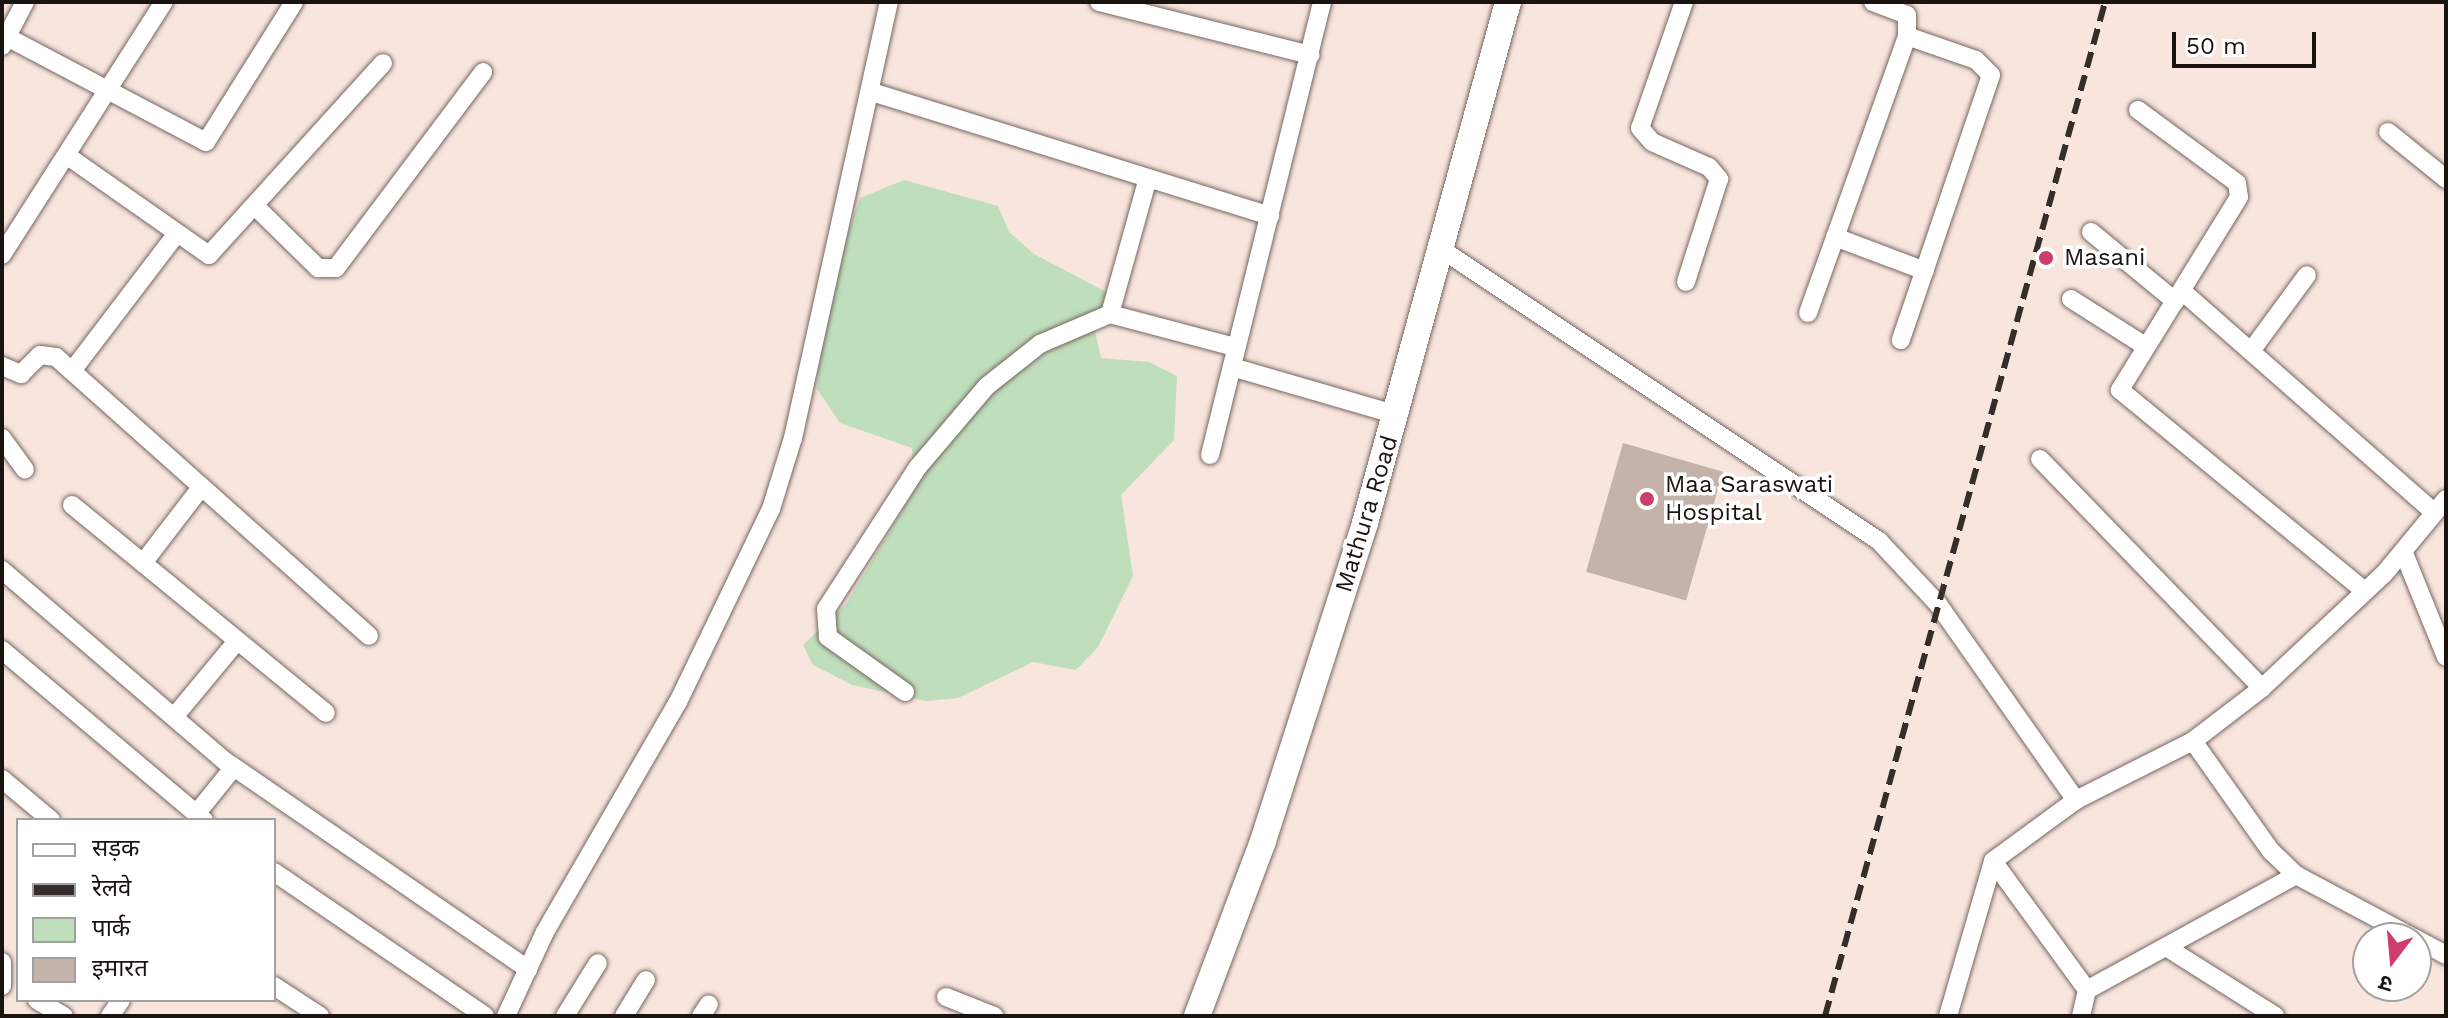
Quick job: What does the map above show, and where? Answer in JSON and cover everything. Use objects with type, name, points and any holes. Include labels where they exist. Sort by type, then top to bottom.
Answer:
[{"type":"main road","name":"Mathura Road","points":[[1197,1016],[1311,697],[1444,251],[1508,2]]},
{"type":"street","points":[[25,2],[4,42],[206,142],[294,2]]},
{"type":"street","points":[[2,255],[112,94],[164,2]]},
{"type":"street","points":[[506,1016],[528,969],[678,702],[771,509],[872,92],[889,2]]},
{"type":"street","points":[[1099,2],[1310,55]]},
{"type":"street","points":[[1210,455],[1322,2]]},
{"type":"street","points":[[1684,2],[1640,128],[1652,142],[1709,167],[1719,179],[1686,282]]},
{"type":"street","points":[[1808,313],[1907,36],[1907,15],[1873,2]]},
{"type":"street","points":[[1901,340],[1991,75],[1976,60],[1907,36]]},
{"type":"street","points":[[69,157],[175,236],[209,255],[257,208],[383,63]]},
{"type":"street","points":[[257,208],[318,268],[336,268],[483,72]]},
{"type":"street","points":[[872,92],[1270,216]]},
{"type":"street","points":[[2138,110],[2239,190],[2179,296],[2121,382],[2127,401],[2365,591]]},
{"type":"street","points":[[2388,132],[2446,179]]},
{"type":"street","points":[[1110,314],[1148,178]]},
{"type":"street","points":[[1948,1016],[1993,861],[2076,800],[2193,741],[2262,688],[2365,591],[2440,505],[2251,351],[2091,232]]},
{"type":"street","points":[[72,371],[175,236]]},
{"type":"street","points":[[1835,237],[1925,271]]},
{"type":"street","points":[[1444,251],[1879,541],[1938,604],[2076,800]]},
{"type":"street","points":[[2251,351],[2307,275]]},
{"type":"street","points":[[2071,299],[2145,346]]},
{"type":"street","points":[[905,692],[828,637],[826,609],[918,467],[987,386],[1040,344],[1110,314],[1235,347]]},
{"type":"street","points":[[2,366],[21,374],[47,354],[72,371],[199,490],[369,636]]},
{"type":"street","points":[[1232,367],[1397,415]]},
{"type":"street","points":[[2,438],[25,470]]},
{"type":"street","points":[[2040,459],[2262,688]]},
{"type":"street","points":[[143,563],[199,490]]},
{"type":"street","points":[[72,505],[326,713]]},
{"type":"street","points":[[2403,551],[2446,657]]},
{"type":"street","points":[[2,570],[234,767],[528,969]]},
{"type":"street","points":[[174,717],[237,641]]},
{"type":"street","points":[[2,650],[200,817],[234,767]]},
{"type":"street","points":[[2193,741],[2271,851],[2296,875],[2385,922]]},
{"type":"street","points":[[2,779],[49,818]]},
{"type":"street","points":[[1993,861],[2087,990]]},
{"type":"street","points":[[276,873],[485,1016]]},
{"type":"street","points":[[2081,1016],[2087,990],[2296,875]]},
{"type":"street","points":[[2166,947],[2275,1016]]},
{"type":"street","points":[[565,1016],[598,963]]},
{"type":"street","points":[[624,1016],[646,980]]},
{"type":"street","points":[[276,987],[320,1016]]},
{"type":"street","points":[[946,997],[994,1016]]},
{"type":"street","points":[[40,1002],[64,1016]]},
{"type":"green space","points":[[904,180],[998,206],[1009,232],[1034,254],[1112,295],[1093,323],[1101,358],[1149,362],[1177,376],[1174,440],[1121,495],[1133,576],[1098,647],[1076,670],[1033,662],[958,698],[926,701],[852,685],[813,665],[803,645],[846,604],[915,489],[912,448],[840,423],[817,389],[824,300],[860,198]]},
{"type":"building","points":[[1623,443],[1723,472],[1686,600],[1586,572]]},
{"type":"railway","points":[[1825,1016],[2105,2]]},
{"type":"place","name":"Masani","points":[[2046,258]]},
{"type":"place","name":"Maa Saraswati Hospital","points":[[1647,499]]}]
